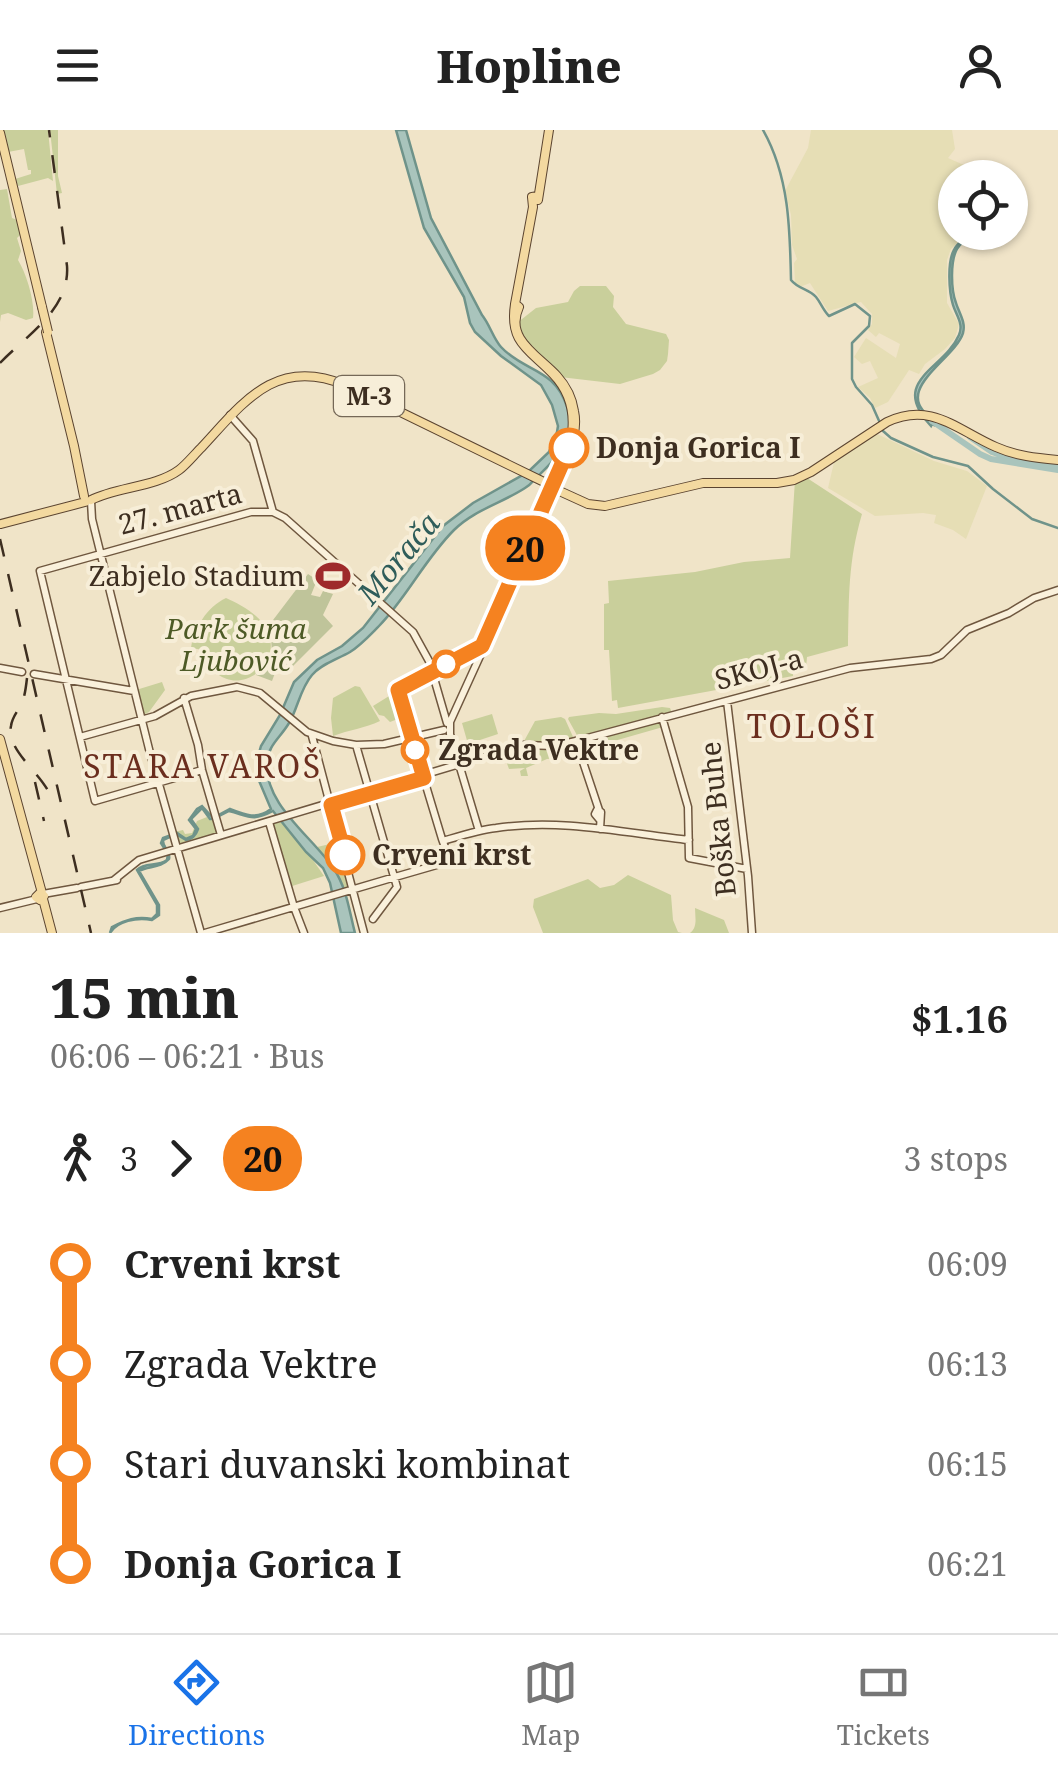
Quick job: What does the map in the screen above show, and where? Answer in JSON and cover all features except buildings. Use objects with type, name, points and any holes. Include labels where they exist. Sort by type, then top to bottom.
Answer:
[{"type":"main road","points":[[79,736],[142,722],[184,698],[235,685],[266,696],[313,734],[356,744],[384,744],[446,726],[567,457],[574,426],[569,398],[557,378],[521,344],[514,326],[548,130]]},
{"type":"main road","points":[[0,133],[41,307]]},
{"type":"main road","points":[[0,141],[87,500]]},
{"type":"main road","points":[[48,332],[150,756],[201,933],[396,880],[446,861],[444,841],[412,737]]},
{"type":"main road","name":"M-3","points":[[87,500],[182,469],[250,396],[271,383],[295,376],[320,377],[352,388],[552,486],[606,506],[710,482],[793,481],[881,424],[918,414],[948,421],[1004,450],[1058,459]]},
{"type":"main road","points":[[230,415],[252,441],[272,510],[404,623],[422,650],[478,832]]},
{"type":"main road","points":[[1,523],[87,500]]},
{"type":"main road","name":"27. marta","points":[[65,680],[39,570],[248,512],[272,510]]},
{"type":"main road","name":"SKOJ-a","points":[[0,907],[114,880],[138,863],[174,850],[523,745],[576,742],[850,668],[931,660],[968,630],[1058,590]]},
{"type":"main road","points":[[0,668],[22,672]]},
{"type":"main road","points":[[34,674],[134,691]]},
{"type":"main road","points":[[65,680],[96,801],[202,770]]},
{"type":"main road","points":[[184,698],[221,836]]},
{"type":"main road","name":"Boška Buhe","points":[[728,701],[752,932]]},
{"type":"main road","points":[[662,718],[688,807],[689,858],[747,870]]},
{"type":"main road","points":[[313,734],[352,890],[367,922]]},
{"type":"main road","points":[[0,742],[51,933]]},
{"type":"main road","points":[[576,742],[599,817]]},
{"type":"main road","points":[[356,744],[397,889],[367,922],[365,933]]},
{"type":"main road","points":[[444,841],[502,827],[599,817],[689,840]]},
{"type":"main road","points":[[269,823],[303,933]]},
{"type":"shaded area","points":[[811,130],[952,130],[955,149],[948,158],[953,160],[938,160],[938,250],[951,250],[947,303],[959,324],[955,338],[945,349],[925,364],[919,374],[909,370],[888,402],[875,408],[858,387],[878,378],[870,361],[862,364],[854,357],[866,338],[896,358],[900,344],[879,333],[876,337],[868,330],[872,314],[861,302],[828,311],[810,283],[800,287],[795,283],[797,259],[785,191],[808,148]]},
{"type":"shaded area","points":[[873,432],[934,461],[967,471],[987,486],[966,539],[934,523],[936,515],[875,516],[828,488],[835,458]]},
{"type":"green space","points":[[2,130],[48,130],[53,181],[48,178],[18,186],[15,179],[31,174],[31,170],[24,149],[8,152]]},
{"type":"green space","points":[[50,130],[58,130],[62,193],[57,194]]},
{"type":"green space","points":[[7,189],[12,218],[17,220],[21,251],[18,260],[30,289],[33,318],[26,320],[8,313],[1,315],[0,322],[0,190]]},
{"type":"green space","points":[[580,286],[606,286],[614,296],[613,307],[626,324],[666,334],[667,361],[660,370],[620,384],[560,377],[528,347],[517,323],[536,308],[568,302]]},
{"type":"green space","points":[[804,476],[862,514],[852,564],[848,646],[807,657],[806,668],[793,670],[793,676],[618,708],[617,700],[612,701],[609,650],[604,650],[608,581],[790,558],[795,480]]},
{"type":"green space","points":[[308,574],[317,580],[311,595],[320,597],[323,591],[333,594],[323,615],[333,626],[287,672],[278,665],[272,681],[256,675],[269,659],[281,662],[272,652],[270,624]]},
{"type":"green space","name":"Park šuma Ljubović","points":[[226,598],[256,616],[270,641],[269,655],[262,668],[238,680],[225,678],[212,668],[203,650],[191,648],[202,619]]},
{"type":"green space","points":[[162,682],[165,690],[149,712],[141,716],[136,690]]},
{"type":"green space","points":[[360,687],[380,721],[333,736],[333,698]]},
{"type":"green space","points":[[394,693],[403,717],[390,722],[373,706]]},
{"type":"green space","points":[[670,708],[672,713],[578,737],[568,719],[599,713]]},
{"type":"green space","points":[[492,714],[498,734],[468,744],[462,723]]},
{"type":"green space","points":[[561,717],[574,739],[551,745],[523,743],[535,721]]},
{"type":"green space","points":[[661,721],[663,727],[593,747],[582,748],[580,744],[602,742],[610,735]]},
{"type":"green space","points":[[575,743],[578,749],[569,751],[566,757],[547,759],[526,768],[528,776],[521,776],[520,771],[525,768],[509,769],[505,758],[495,757],[529,747]]},
{"type":"green space","points":[[207,817],[214,820],[219,834],[178,846],[174,832],[192,833],[197,821]]},
{"type":"green space","points":[[281,822],[324,876],[289,887],[271,824]]},
{"type":"green space","points":[[340,845],[334,852],[336,857],[342,855],[349,888],[344,889],[337,874],[341,872],[336,873],[317,847]]},
{"type":"green space","points":[[628,875],[671,895],[673,920],[682,933],[543,933],[533,907],[534,899],[588,879],[600,888],[614,885]]},
{"type":"green space","points":[[695,908],[724,920],[729,933],[690,933],[695,925]]},
{"type":"water","points":[[396,130],[406,130],[431,218],[496,340],[510,355],[555,385],[567,407],[569,429],[564,447],[529,485],[454,530],[365,640],[312,675],[289,723],[270,751],[268,778],[273,792],[334,869],[345,892],[355,933],[341,933],[323,868],[273,811],[255,817],[229,811],[213,819],[210,819],[202,808],[191,819],[198,829],[193,836],[196,829],[189,820],[202,806],[213,818],[230,809],[256,815],[271,809],[257,776],[257,760],[294,682],[317,660],[363,628],[443,526],[473,503],[528,472],[549,452],[558,426],[552,405],[541,385],[475,332],[464,297],[424,228]]},
{"type":"water","points":[[957,250],[952,268],[953,291],[963,333],[920,388],[922,410],[936,421],[931,426],[919,410],[915,397],[923,376],[959,335],[960,323],[950,293],[952,255]]},
{"type":"water","points":[[177,833],[186,839],[193,836],[186,840],[176,834],[163,840],[169,859],[162,864],[139,871],[159,905],[159,915],[152,920],[122,923],[110,933],[112,927],[122,922],[136,918],[152,919],[157,914],[157,905],[137,870],[167,860],[161,843],[163,838]]},
{"type":"waterway","points":[[763,130],[783,184],[791,280],[813,294],[829,316],[855,304],[870,316],[869,326],[852,343],[852,379],[880,423]]},
{"type":"waterway","points":[[932,421],[991,459],[1058,470]]},
{"type":"waterway","points":[[883,431],[933,457],[968,466],[1032,519],[1058,528]]},
{"type":"waterway","points":[[970,437],[1006,457],[1058,466]]},
{"type":"railway","points":[[0,363],[45,320],[62,295],[66,281],[49,130]]},
{"type":"railway","points":[[0,539],[91,933]]},
{"type":"railway","points":[[27,678],[11,735],[19,753],[51,797]]},
{"type":"railway","points":[[35,782],[44,821]]},
{"type":"bus line","name":"20","points":[[345,855],[331,805],[424,778],[398,690],[482,646],[569,448]]},
{"type":"place","name":"Donja Gorica I","points":[[569,448]]},
{"type":"place","name":"Zabjelo Stadium","points":[[333,576]]},
{"type":"place","name":"Zgrada Vektre","points":[[415,750]]},
{"type":"place","name":"Crveni krst","points":[[345,855]]},
{"type":"district","name":"TOLOŠI","points":[[812,727]]},
{"type":"district","name":"STARA VAROŠ","points":[[203,767]]},
{"type":"water label","name":"Morača","points":[[399,559]]}]
